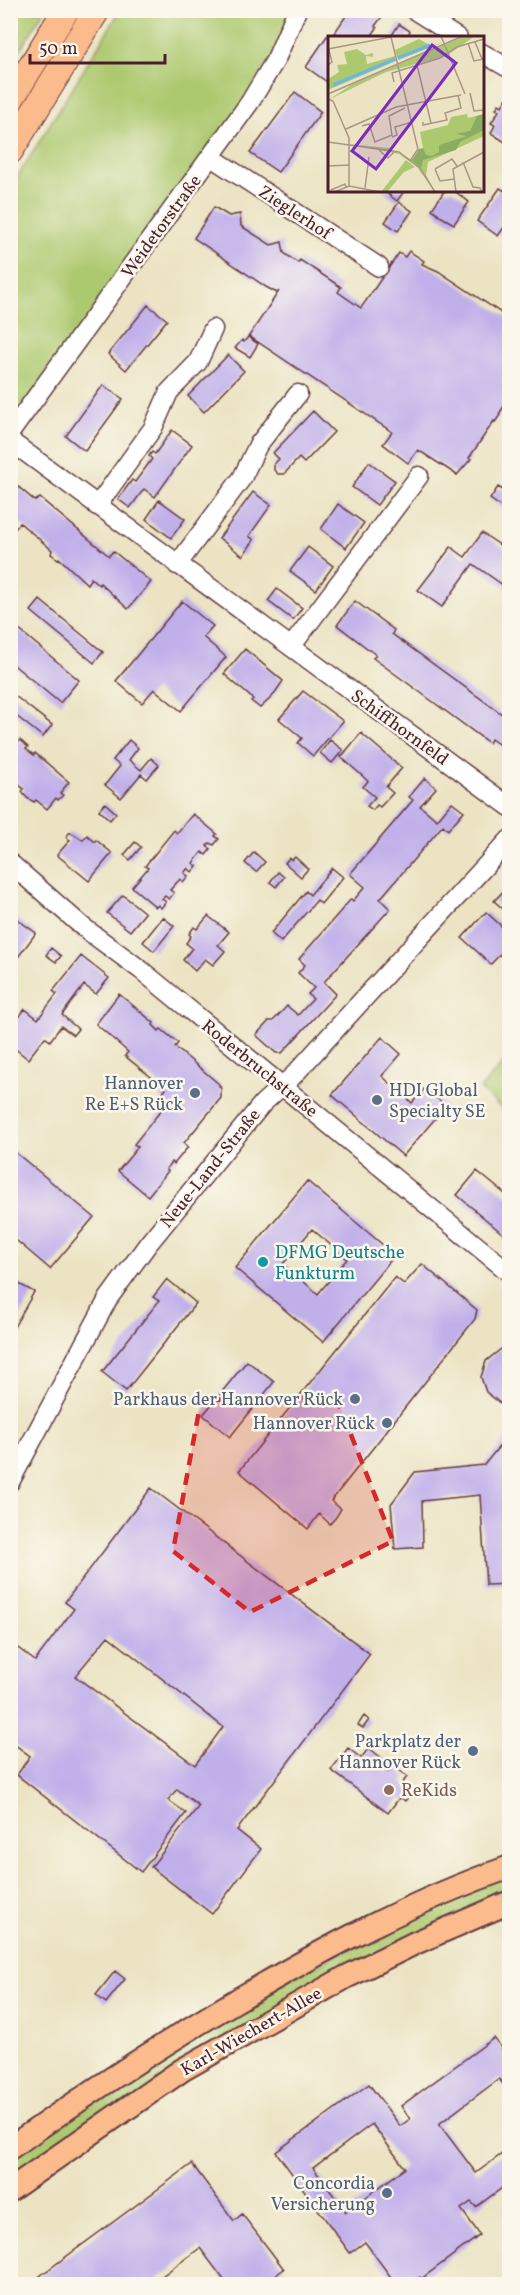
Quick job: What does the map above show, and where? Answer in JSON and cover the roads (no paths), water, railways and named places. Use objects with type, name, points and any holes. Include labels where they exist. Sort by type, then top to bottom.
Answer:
[{"type":"highway","points":[[10,100],[66,10]]},
{"type":"highway","points":[[10,151],[97,10]]},
{"type":"main road","name":"Karl-Wiechert-Allee","points":[[10,2148],[170,2040],[304,1960],[392,1916],[473,1880],[510,1868]]},
{"type":"main road","name":"Karl-Wiechert-Allee","points":[[10,2190],[182,2070],[346,1977],[415,1942],[510,1902]]},
{"type":"street","name":"Weidetorstraße","points":[[10,433],[211,157],[276,59],[297,10]]},
{"type":"street","points":[[414,10],[455,36]]},
{"type":"street","points":[[484,54],[510,69]]},
{"type":"street","name":"Zieglerhof","points":[[211,157],[379,267]]},
{"type":"street","points":[[98,506],[153,428],[169,392],[198,362],[213,329]]},
{"type":"street","points":[[177,565],[242,478],[258,444],[298,394]]},
{"type":"street","name":"Schiffhornfeld","points":[[10,441],[510,807]]},
{"type":"street","points":[[291,647],[419,476]]},
{"type":"street","name":"Neue-Land-Straße","points":[[10,1482],[108,1299],[148,1244],[263,1103],[510,839]]},
{"type":"street","name":"Roderbruchstraße","points":[[10,863],[66,913],[120,957],[141,970],[510,1273]]},
{"type":"place","name":"Hannover Re E+S Rück","points":[[195,1093]]},
{"type":"place","name":"HDI Global Specialty SE","points":[[377,1100]]},
{"type":"place","name":"DFMG Deutsche Funkturm","points":[[263,1262]]},
{"type":"place","name":"Parkhaus der Hannover Rück","points":[[355,1399]]},
{"type":"place","name":"Hannover Rück","points":[[387,1423]]},
{"type":"place","name":"Parkplatz der Hannover Rück","points":[[473,1751]]},
{"type":"place","name":"ReKids","points":[[389,1790]]},
{"type":"place","name":"Concordia Versicherung","points":[[387,2193]]}]
